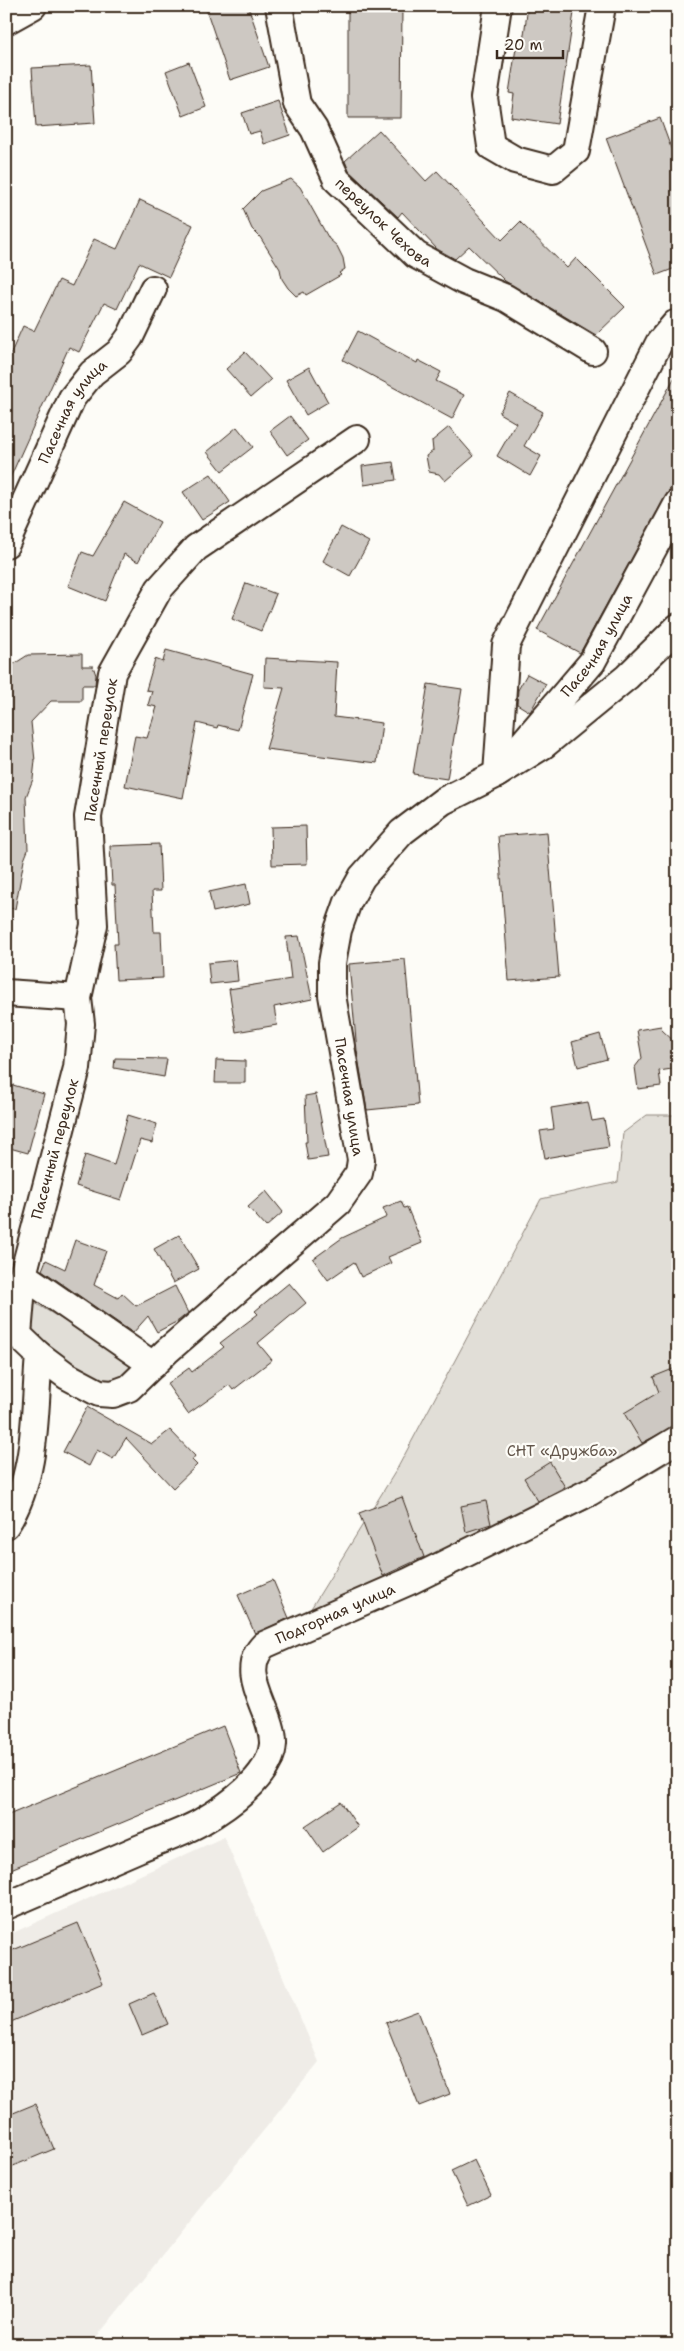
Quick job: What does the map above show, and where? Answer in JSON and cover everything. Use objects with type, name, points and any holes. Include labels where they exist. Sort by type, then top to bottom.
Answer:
[{"type":"street","points":[[6,21],[33,6]]},
{"type":"street","name":"переулок Чехова","points":[[278,6],[298,104],[314,129],[337,180],[416,255],[464,281],[506,298],[593,351]]},
{"type":"street","points":[[498,6],[484,98],[491,146],[515,160],[553,170],[576,152],[602,6]]},
{"type":"street","name":"Пасечная улица","points":[[6,544],[72,398],[92,372],[119,352],[130,337],[152,289]]},
{"type":"street","points":[[496,774],[506,645],[658,343],[675,324],[678,325]]},
{"type":"street","name":"Пасечный переулок","points":[[12,1324],[77,1068],[81,1024],[78,998],[94,925],[88,817],[112,673],[159,589],[196,548],[357,439]]},
{"type":"street","name":"Пасечная улица","points":[[496,774],[592,662],[678,503]]},
{"type":"street","name":"Пасечная улица","points":[[12,1324],[18,1334],[39,1355],[67,1376],[98,1393],[113,1394],[129,1388],[338,1203],[352,1185],[358,1173],[361,1160],[332,995],[332,963],[338,930],[348,902],[362,877],[402,832],[443,801],[496,774],[544,745],[612,690],[678,627]]},
{"type":"street","points":[[6,993],[78,998]]},
{"type":"street","points":[[23,1275],[153,1365]]},
{"type":"street","points":[[6,1525],[23,1493],[31,1457],[39,1355]]},
{"type":"street","name":"Подгорная улица","points":[[6,1906],[200,1822],[249,1787],[261,1774],[273,1746],[272,1730],[252,1673],[254,1660],[264,1645],[410,1580],[590,1492],[678,1439]]},
{"type":"shaded area","points":[[224,1837],[319,2062],[90,2345],[6,2345],[6,1936]]},
{"type":"green space","name":"СНТ «Дружба»","points":[[647,1115],[678,1115],[678,1457],[589,1509],[286,1649],[397,1469],[541,1199],[618,1182],[623,1133]]},
{"type":"green space","points":[[31,1302],[134,1363],[132,1374],[108,1384],[98,1382],[40,1343],[30,1329]]},
{"type":"building","points":[[205,6],[248,6],[269,67],[230,80]]},
{"type":"building","points":[[348,6],[402,6],[401,118],[348,118]]},
{"type":"building","points":[[528,6],[575,6],[557,124],[511,117],[514,94],[509,93],[516,48],[522,49]]},
{"type":"building","points":[[189,62],[206,107],[183,116],[166,71]]},
{"type":"building","points":[[91,65],[95,123],[36,127],[32,68]]},
{"type":"building","points":[[278,101],[290,135],[264,144],[260,131],[249,134],[242,113]]},
{"type":"building","points":[[660,118],[678,167],[678,267],[657,275],[606,138]]},
{"type":"building","points":[[379,130],[426,181],[437,171],[502,240],[520,222],[567,268],[576,258],[625,307],[596,335],[505,281],[469,246],[455,259],[437,249],[402,212],[398,217],[349,171],[345,161]]},
{"type":"building","points":[[291,179],[300,187],[329,239],[337,246],[343,258],[345,269],[339,273],[341,275],[306,295],[304,292],[296,296],[282,279],[280,269],[260,237],[252,229],[243,209],[261,191]]},
{"type":"building","points":[[140,200],[193,225],[169,277],[139,263],[117,309],[104,303],[79,352],[69,347],[6,487],[6,364],[23,326],[34,331],[59,280],[72,286],[94,239],[117,249]]},
{"type":"building","points":[[358,331],[417,363],[418,360],[441,372],[436,381],[464,395],[452,419],[343,360]]},
{"type":"building","points":[[245,352],[271,380],[251,397],[226,369]]},
{"type":"building","points":[[309,367],[328,402],[306,415],[286,380]]},
{"type":"building","points":[[678,371],[678,474],[580,653],[537,630]]},
{"type":"building","points":[[510,393],[543,412],[524,446],[541,456],[530,476],[497,456],[516,423],[499,413]]},
{"type":"building","points":[[290,416],[308,440],[287,455],[270,431]]},
{"type":"building","points":[[237,427],[253,447],[222,471],[207,452]]},
{"type":"building","points":[[449,427],[474,456],[445,481],[439,474],[429,472],[426,456],[433,451],[432,441]]},
{"type":"building","points":[[393,462],[396,480],[364,485],[362,466]]},
{"type":"building","points":[[211,474],[230,502],[202,520],[183,492]]},
{"type":"building","points":[[124,502],[160,522],[138,562],[124,554],[105,601],[68,586],[82,552],[93,556]]},
{"type":"building","points":[[341,527],[369,542],[350,576],[323,561]]},
{"type":"building","points":[[246,583],[276,594],[261,631],[232,619]]},
{"type":"building","points":[[166,650],[253,674],[238,730],[218,725],[217,728],[197,723],[183,798],[125,786],[135,736],[147,738],[157,707],[148,705],[152,691],[146,690],[155,659],[163,662]]},
{"type":"building","points":[[82,654],[82,666],[93,666],[96,675],[95,685],[82,685],[82,701],[51,701],[31,722],[35,761],[33,779],[26,797],[28,850],[24,860],[15,909],[6,908],[6,669],[28,655]]},
{"type":"building","points":[[265,658],[337,662],[334,717],[382,723],[377,763],[266,749],[284,688],[264,687]]},
{"type":"building","points":[[527,674],[546,684],[530,712],[517,704],[518,690]]},
{"type":"building","points":[[428,684],[462,689],[447,779],[413,774]]},
{"type":"building","points":[[306,826],[307,864],[272,865],[271,827]]},
{"type":"building","points":[[547,832],[559,977],[509,981],[498,836]]},
{"type":"building","points":[[159,844],[161,891],[152,891],[154,932],[161,932],[163,978],[116,980],[114,944],[118,944],[115,885],[112,885],[110,846]]},
{"type":"building","points":[[246,884],[250,904],[213,912],[209,892]]},
{"type":"building","points":[[299,936],[312,999],[274,1007],[277,1025],[236,1032],[229,989],[291,979],[286,937]]},
{"type":"building","points":[[405,959],[418,1105],[367,1110],[357,1051],[349,964]]},
{"type":"building","points":[[236,960],[238,981],[210,984],[208,963]]},
{"type":"building","points":[[661,1026],[662,1030],[678,1045],[678,1068],[659,1071],[661,1086],[638,1089],[635,1067],[642,1058],[637,1030]]},
{"type":"building","points":[[600,1034],[607,1059],[578,1067],[572,1042]]},
{"type":"building","points":[[115,1058],[167,1059],[164,1077],[114,1068]]},
{"type":"building","points":[[216,1060],[245,1061],[245,1083],[215,1083]]},
{"type":"building","points":[[6,1083],[44,1094],[28,1153],[6,1147]]},
{"type":"building","points":[[316,1094],[328,1157],[308,1160],[305,1142],[307,1142],[305,1096]]},
{"type":"building","points":[[588,1102],[592,1121],[604,1119],[609,1147],[545,1158],[540,1131],[554,1129],[551,1108]]},
{"type":"building","points":[[128,1115],[157,1124],[152,1143],[140,1140],[121,1200],[76,1186],[85,1155],[114,1165]]},
{"type":"building","points":[[266,1191],[283,1212],[266,1227],[248,1207]]},
{"type":"building","points":[[401,1201],[404,1208],[407,1207],[422,1243],[388,1257],[391,1263],[361,1277],[354,1262],[328,1280],[313,1259],[342,1238],[387,1217],[383,1208]]},
{"type":"building","points":[[179,1235],[199,1269],[173,1283],[154,1249]]},
{"type":"building","points":[[75,1240],[106,1251],[94,1285],[118,1298],[122,1293],[136,1306],[175,1286],[188,1313],[178,1321],[157,1332],[148,1316],[133,1333],[42,1270],[46,1260],[65,1269]]},
{"type":"building","points":[[289,1283],[306,1303],[258,1343],[272,1360],[233,1390],[229,1385],[188,1414],[167,1384],[189,1368],[192,1372],[224,1347],[220,1343],[258,1314],[255,1311]]},
{"type":"building","points":[[678,1367],[678,1424],[642,1443],[624,1413],[659,1392],[653,1377]]},
{"type":"building","points":[[87,1407],[152,1444],[170,1430],[195,1456],[192,1460],[197,1465],[173,1488],[126,1438],[113,1459],[97,1450],[89,1466],[63,1452]]},
{"type":"building","points":[[550,1462],[565,1487],[538,1501],[524,1478]]},
{"type":"building","points":[[402,1497],[424,1557],[383,1576],[359,1513]]},
{"type":"building","points":[[486,1501],[491,1524],[466,1532],[461,1506]]},
{"type":"building","points":[[273,1580],[289,1618],[255,1634],[238,1595]]},
{"type":"building","points":[[223,1726],[241,1773],[6,1871],[6,1816]]},
{"type":"building","points":[[341,1802],[358,1827],[323,1852],[305,1826]]},
{"type":"building","points":[[78,1923],[103,1983],[6,2024],[6,1953]]},
{"type":"building","points":[[154,1993],[168,2024],[142,2035],[129,2004]]},
{"type":"building","points":[[418,2011],[450,2094],[419,2106],[386,2023]]},
{"type":"building","points":[[35,2104],[54,2149],[6,2169],[6,2116]]},
{"type":"building","points":[[474,2160],[491,2195],[468,2206],[451,2171]]}]
